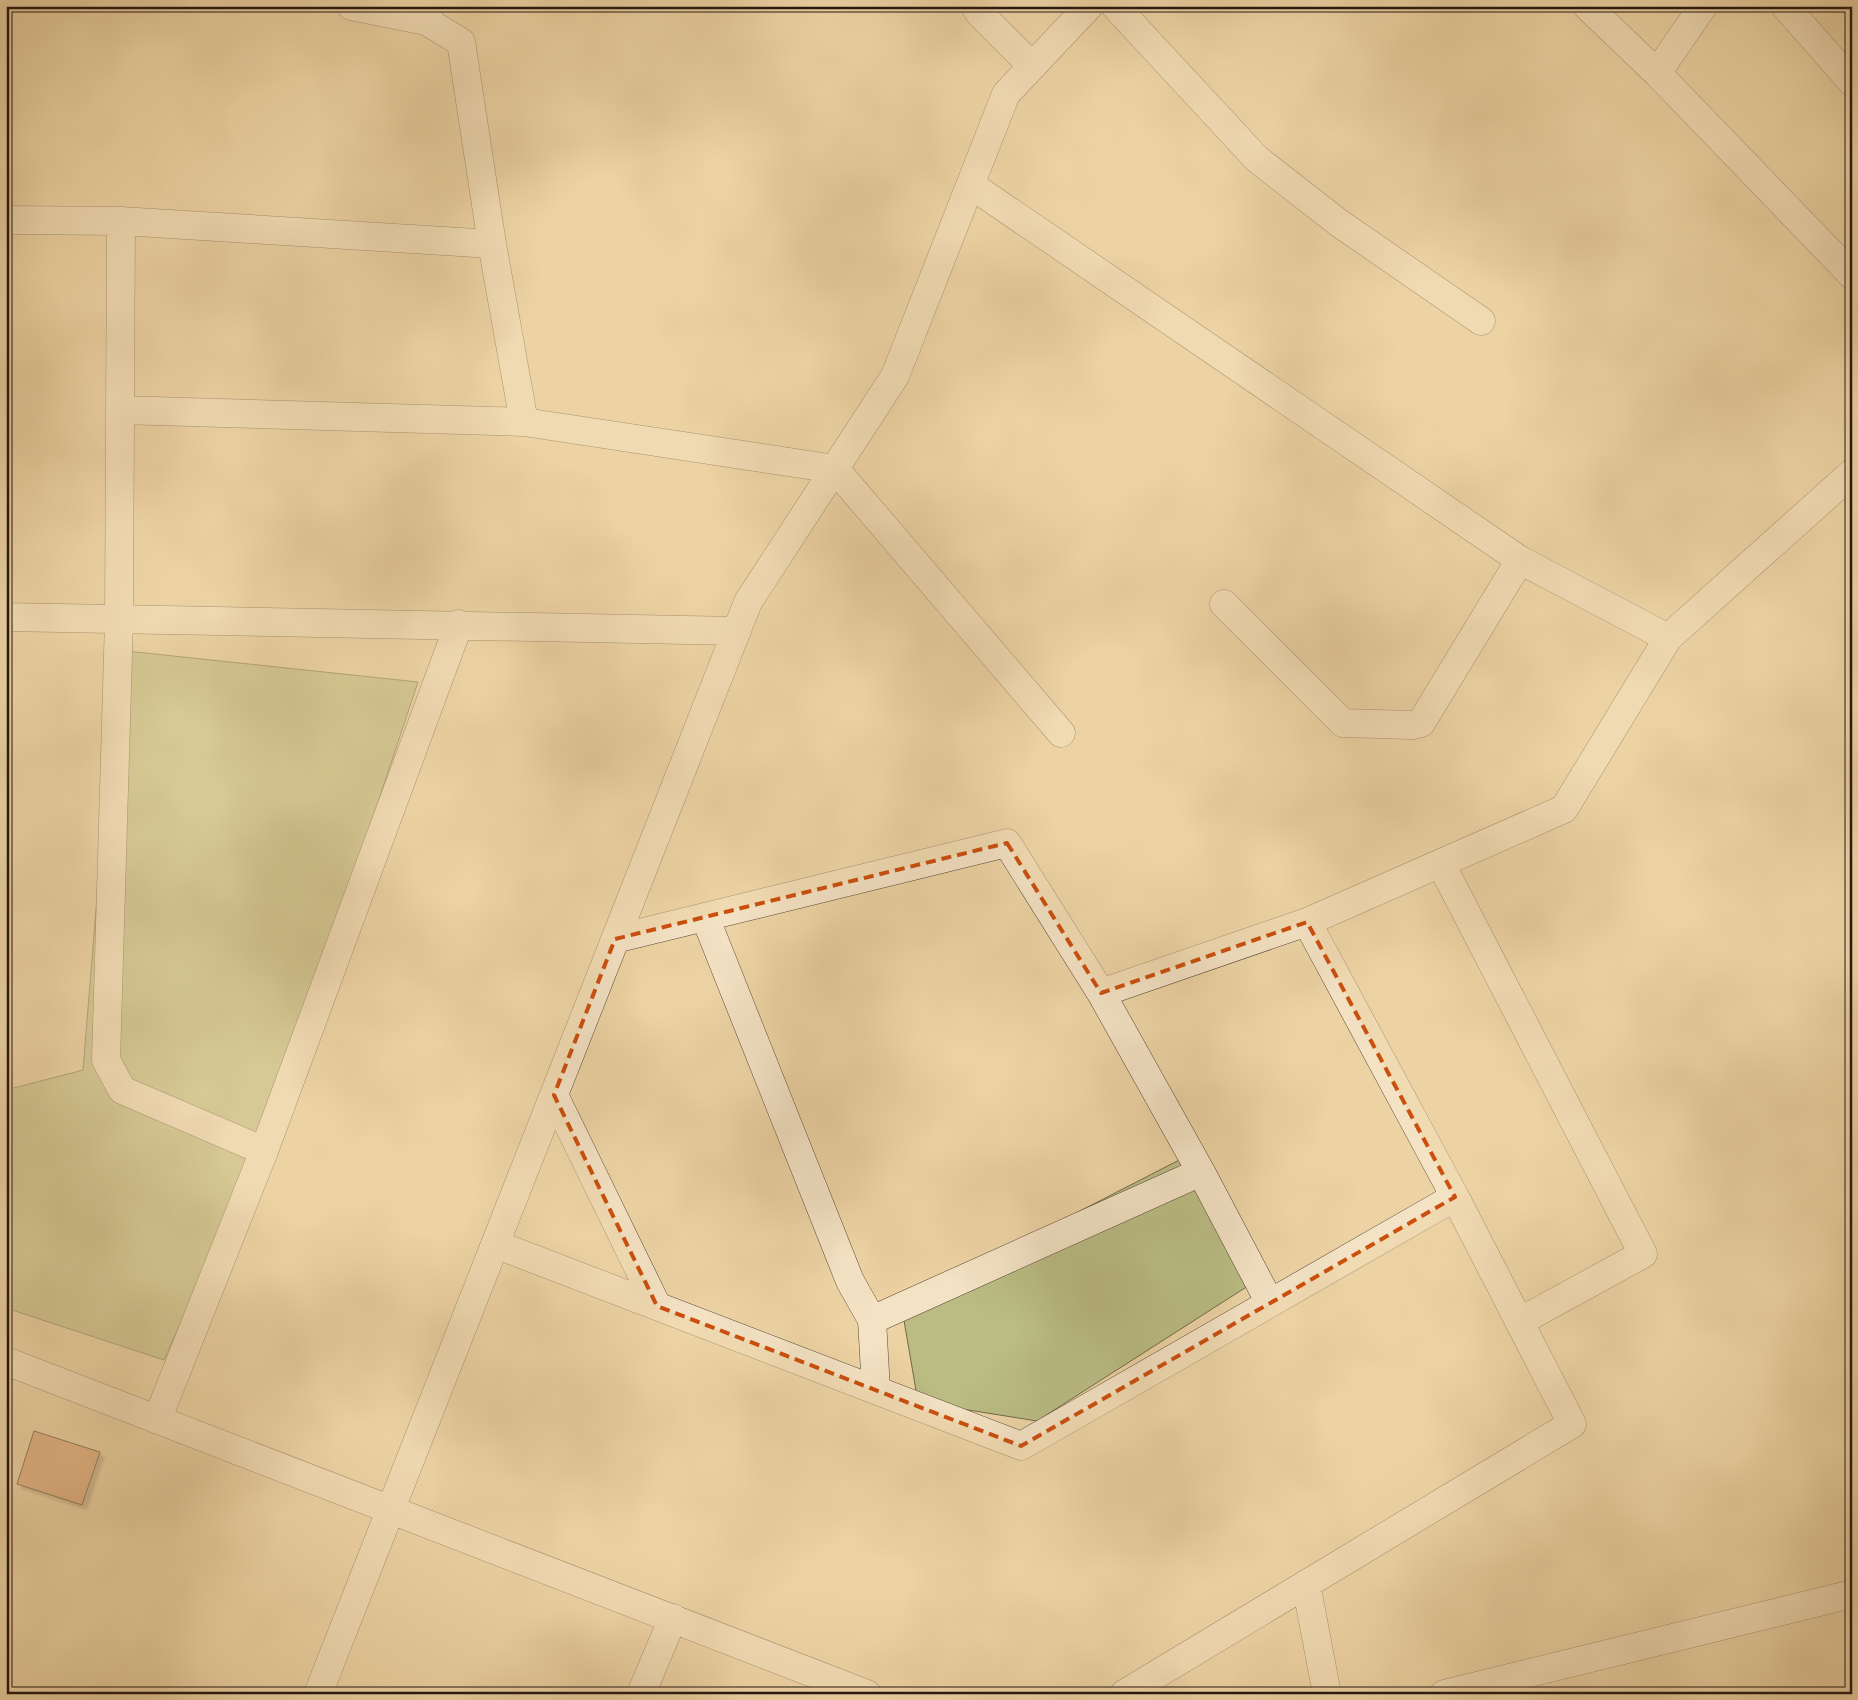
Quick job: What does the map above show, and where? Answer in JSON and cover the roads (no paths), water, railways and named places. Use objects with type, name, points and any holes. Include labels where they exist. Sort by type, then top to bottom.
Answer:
[{"type":"street","points":[[351,6],[428,14],[461,42],[492,244],[524,422]]},
{"type":"street","points":[[976,6],[980,14],[1032,66]]},
{"type":"street","points":[[318,1694],[748,602],[895,376],[1006,94],[1089,6]]},
{"type":"street","points":[[1115,6],[1257,159],[1339,223],[1480,321]]},
{"type":"street","points":[[1587,6],[1657,73],[1852,275]]},
{"type":"street","points":[[1657,73],[1703,6]]},
{"type":"street","points":[[1784,6],[1852,82]]},
{"type":"street","points":[[971,184],[1520,560],[1668,638]]},
{"type":"street","points":[[6,220],[121,221],[492,244]]},
{"type":"street","points":[[121,221],[119,620],[106,1060],[122,1090],[264,1151]]},
{"type":"street","points":[[120,410],[524,422],[835,469],[1061,733]]},
{"type":"street","points":[[1101,993],[1307,922],[1564,809],[1668,638],[1852,473]]},
{"type":"street","points":[[1224,604],[1343,723],[1412,725],[1421,723],[1520,560]]},
{"type":"street","points":[[6,618],[459,624],[737,631]]},
{"type":"street","points":[[157,1420],[264,1151],[459,624]]},
{"type":"street","points":[[616,939],[1007,843],[1101,993],[1201,1172],[1270,1302]]},
{"type":"street","points":[[1441,864],[1643,1254],[1519,1322]]},
{"type":"street","points":[[705,917],[850,1281],[872,1320],[876,1390]]},
{"type":"street","points":[[1124,1694],[1572,1424],[1455,1197],[1307,922]]},
{"type":"street","points":[[554,1095],[656,1306]]},
{"type":"street","points":[[872,1320],[1201,1172]]},
{"type":"street","points":[[495,1244],[1022,1446],[1455,1197]]},
{"type":"street","points":[[6,1361],[867,1694]]},
{"type":"street","points":[[1306,1584],[1327,1694]]},
{"type":"street","points":[[1444,1694],[1852,1594]]},
{"type":"street","points":[[641,1694],[673,1618]]}]
